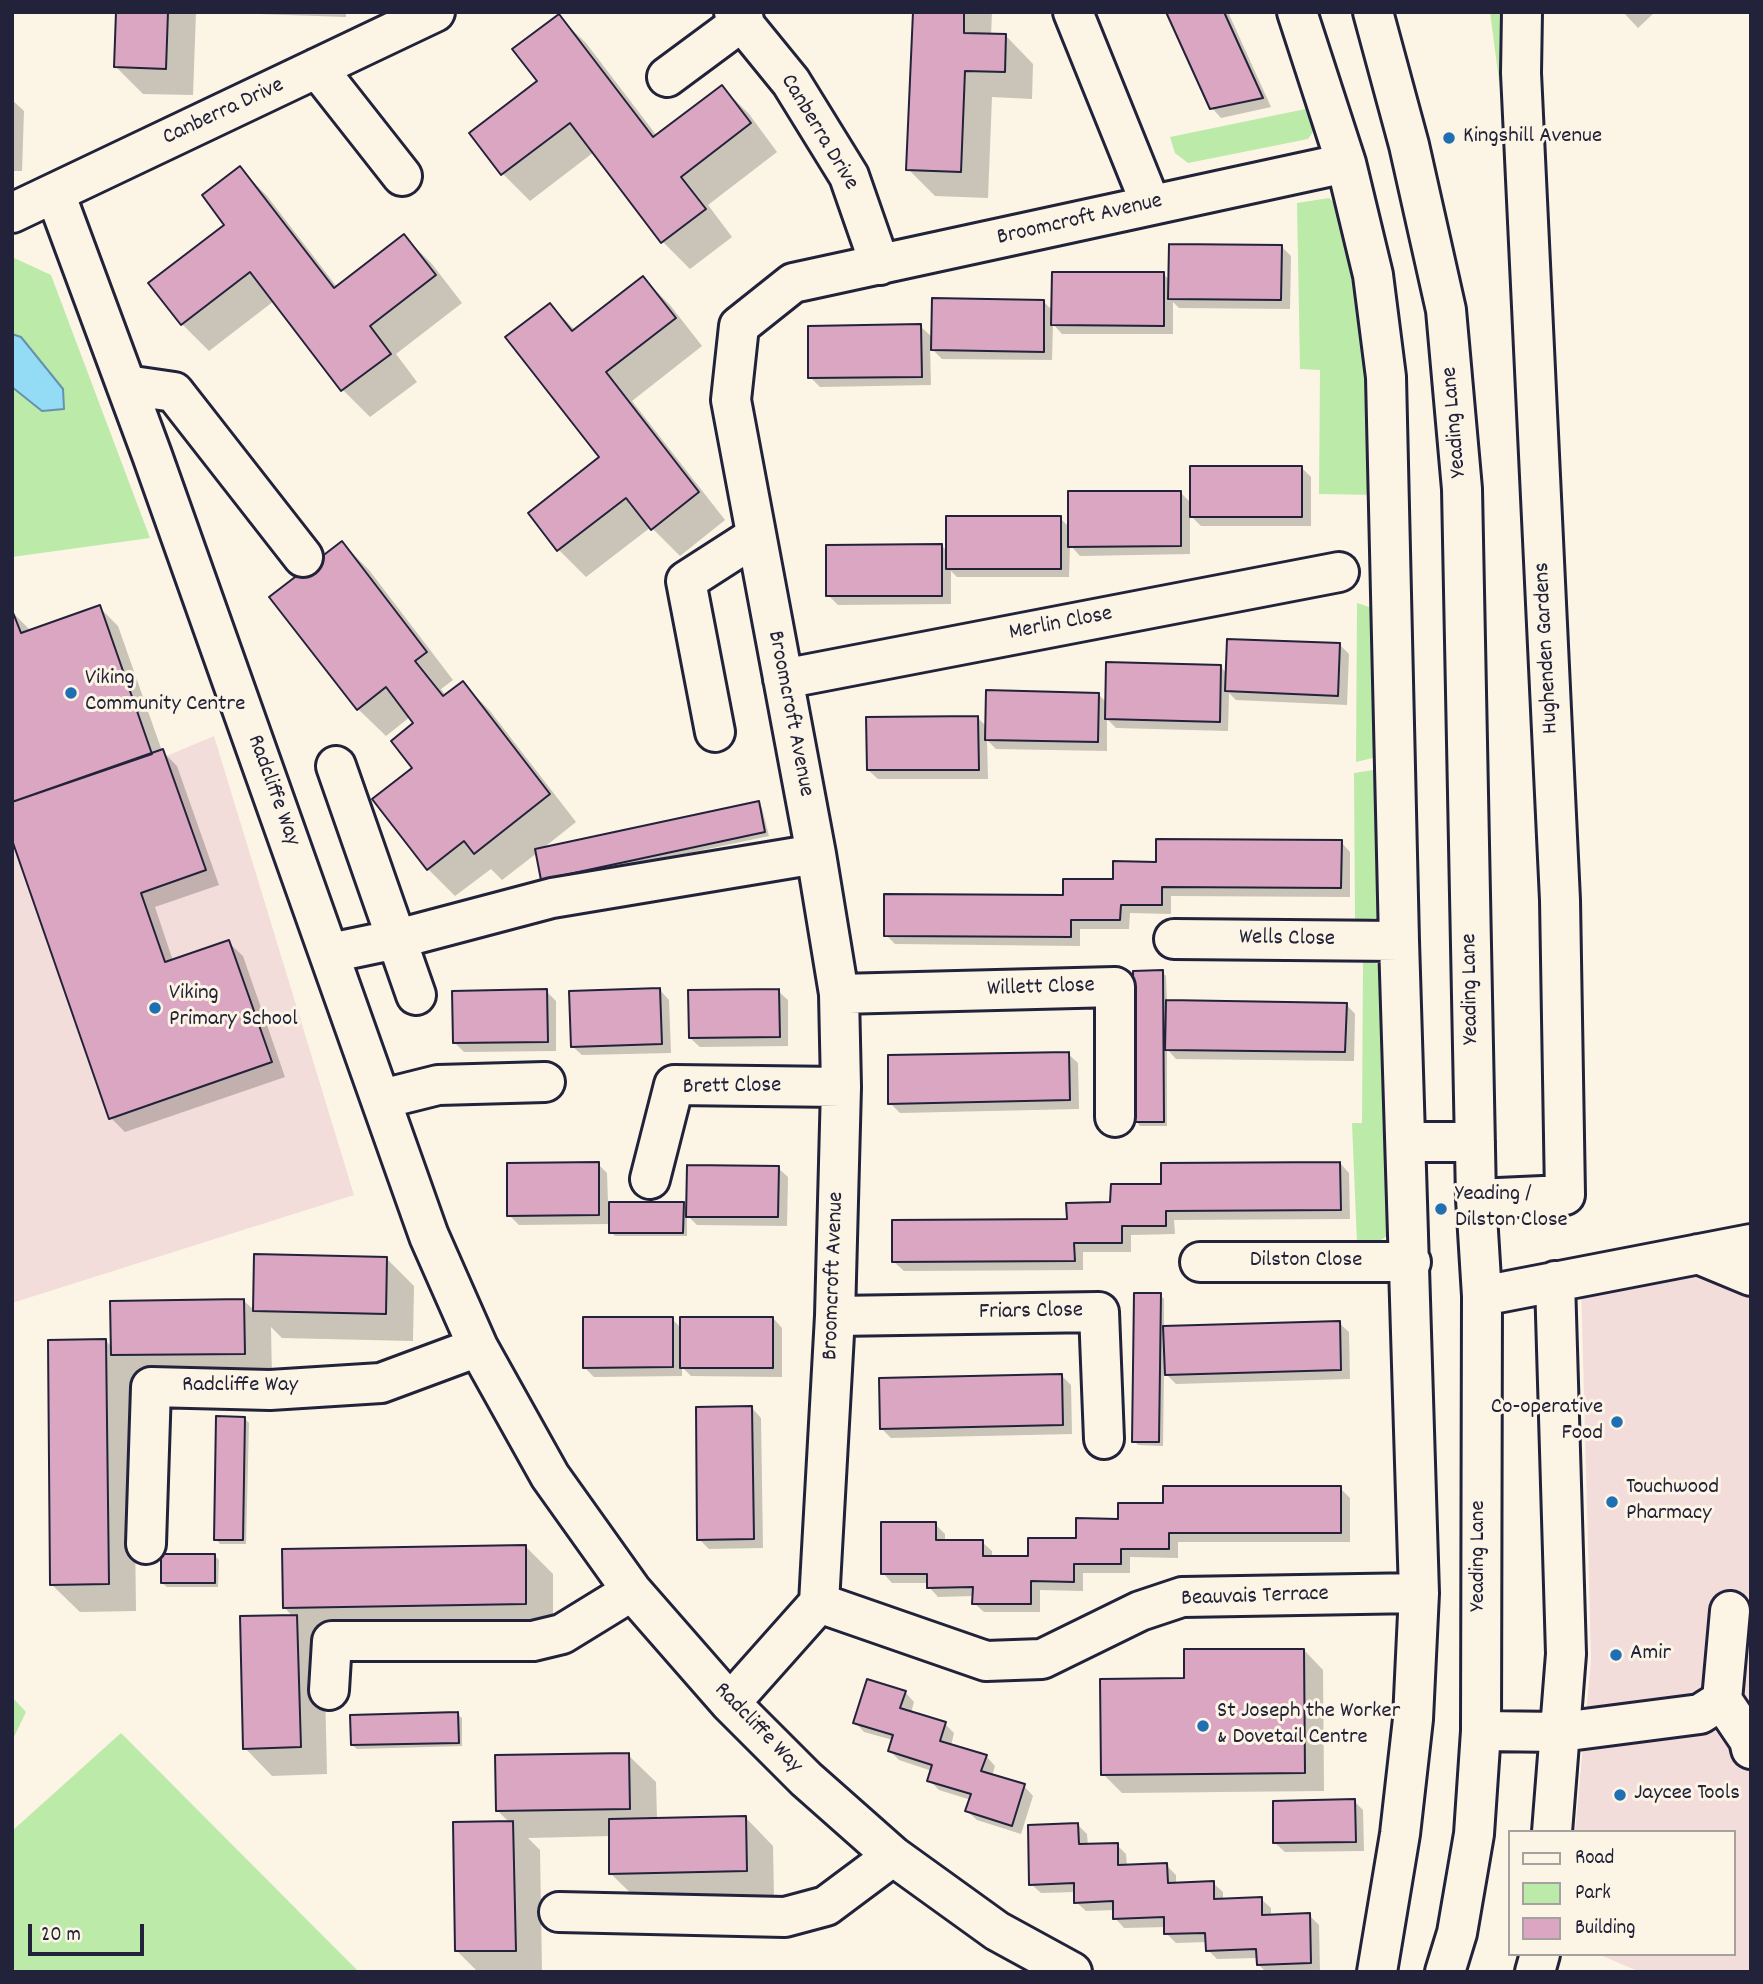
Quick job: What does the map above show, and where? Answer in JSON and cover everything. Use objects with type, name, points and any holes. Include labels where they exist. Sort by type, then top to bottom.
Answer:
[{"type":"street","name":"Canberra Drive","points":[[12,213],[435,12]]},
{"type":"street","points":[[1073,12],[1151,205]]},
{"type":"street","points":[[1297,12],[1346,163],[1373,275],[1386,377],[1399,941],[1411,1262],[1419,1593],[1409,1758],[1400,1835],[1377,1972]]},
{"type":"street","name":"Yeading Lane","points":[[1373,12],[1409,145],[1446,310],[1462,489],[1476,1199],[1482,1296],[1481,1731],[1474,1834],[1457,1933],[1445,1972]]},
{"type":"street","name":"Hughenden Gardens","points":[[1476,1199],[1565,1195],[1560,901],[1521,86],[1522,12]]},
{"type":"street","name":"Canberra Drive","points":[[739,16],[790,82],[849,176],[880,265]]},
{"type":"street","points":[[667,77],[739,16]]},
{"type":"street","points":[[317,68],[402,176]]},
{"type":"street","name":"Broomcroft Avenue","points":[[819,1603],[835,1316],[841,1087],[839,994],[816,854],[731,400],[739,326],[793,283],[1346,163]]},
{"type":"street","name":"Radcliffe Way","points":[[55,193],[330,953],[429,1236],[478,1347],[550,1476],[632,1591],[730,1703],[806,1779],[893,1856],[998,1931],[1072,1972]]},
{"type":"street","points":[[126,385],[174,392],[303,557]]},
{"type":"street","points":[[715,732],[686,580],[756,536]]},
{"type":"street","name":"Merlin Close","points":[[783,679],[1339,572]]},
{"type":"street","points":[[337,766],[416,995]]},
{"type":"street","points":[[330,953],[397,940],[552,898],[816,854]]},
{"type":"street","name":"Wells Close","points":[[1174,939],[1399,941]]},
{"type":"street","name":"Willett Close","points":[[839,994],[1115,987],[1115,1116]]},
{"type":"street","points":[[382,1099],[438,1085],[545,1082]]},
{"type":"street","name":"Brett Close","points":[[650,1179],[674,1085],[841,1087]]},
{"type":"street","points":[[1406,1142],[1475,1142]]},
{"type":"street","points":[[1482,1296],[1751,1244]]},
{"type":"street","points":[[1698,1254],[1751,1276]]},
{"type":"street","name":"Dilston Close","points":[[1200,1262],[1411,1262]]},
{"type":"street","points":[[1552,1830],[1566,1654],[1555,1281]]},
{"type":"street","name":"Friars Close","points":[[835,1316],[1099,1312],[1104,1439]]},
{"type":"street","name":"Radcliffe Way","points":[[146,1544],[151,1387],[270,1390],[381,1383],[478,1347]]},
{"type":"street","points":[[329,1690],[332,1641],[533,1641],[562,1634],[632,1591]]},
{"type":"street","name":"Beauvais Terrace","points":[[819,1603],[986,1661],[1042,1659],[1140,1611],[1181,1597],[1419,1593]]},
{"type":"street","points":[[730,1703],[819,1603]]},
{"type":"street","points":[[1730,1611],[1721,1700],[1749,1740],[1751,1749]]},
{"type":"street","points":[[1481,1731],[1561,1732],[1699,1714],[1721,1700]]},
{"type":"street","points":[[559,1912],[785,1917],[826,1906],[893,1856]]},
{"type":"shaded area","name":"Viking Primary School","points":[[214,736],[354,1195],[12,1303],[12,821]]},
{"type":"shaded area","points":[[1751,1253],[1751,1972],[1640,1972],[1603,1956],[1735,1956],[1735,1830],[1575,1830],[1591,1660],[1581,1284]]},
{"type":"green space","points":[[1490,12],[1512,12],[1506,134]]},
{"type":"green space","points":[[1320,106],[1322,119],[1308,139],[1188,163],[1175,153],[1170,137]]},
{"type":"green space","points":[[1329,198],[1351,220],[1378,383],[1378,495],[1319,494],[1320,370],[1300,369],[1297,203]]},
{"type":"green space","points":[[12,257],[51,275],[150,538],[12,557]]},
{"type":"green space","points":[[1357,603],[1382,611],[1385,755],[1356,762]]},
{"type":"green space","points":[[1399,766],[1388,912],[1379,918],[1355,920],[1354,773]]},
{"type":"green space","points":[[1363,959],[1378,964],[1390,973],[1396,1230],[1381,1240],[1357,1243],[1352,1123],[1362,1123]]},
{"type":"green space","points":[[12,1697],[26,1712],[12,1741]]},
{"type":"green space","points":[[121,1733],[359,1972],[12,1972],[12,1831]]},
{"type":"water","points":[[12,334],[21,337],[63,389],[64,409],[42,411],[12,387]]},
{"type":"building","points":[[116,12],[168,12],[166,69],[114,67]]},
{"type":"building","points":[[913,12],[964,12],[964,33],[1006,34],[1005,72],[965,71],[961,172],[906,170]]},
{"type":"building","points":[[1166,12],[1224,12],[1263,98],[1210,109]]},
{"type":"building","points":[[559,14],[653,137],[722,85],[751,123],[681,177],[706,209],[661,243],[570,123],[501,175],[469,133],[537,81],[512,49]]},
{"type":"building","points":[[240,166],[334,288],[404,234],[436,275],[370,326],[391,354],[341,391],[250,272],[181,325],[148,283],[224,225],[202,195]]},
{"type":"building","points":[[1169,244],[1282,245],[1281,300],[1168,299]]},
{"type":"building","points":[[1052,272],[1164,272],[1164,326],[1051,325]]},
{"type":"building","points":[[643,276],[676,318],[606,372],[699,492],[651,530],[626,498],[557,551],[528,513],[599,457],[505,337],[550,303],[572,331]]},
{"type":"building","points":[[932,298],[1044,300],[1044,352],[931,350]]},
{"type":"building","points":[[921,324],[922,377],[808,378],[808,326]]},
{"type":"building","points":[[1190,466],[1302,466],[1302,517],[1190,517]]},
{"type":"building","points":[[1068,491],[1181,491],[1181,546],[1068,547]]},
{"type":"building","points":[[946,516],[1061,516],[1061,569],[946,569]]},
{"type":"building","points":[[342,541],[427,652],[415,661],[443,696],[463,681],[550,794],[474,854],[464,841],[427,870],[372,799],[412,768],[391,741],[413,723],[386,687],[357,710],[269,597]]},
{"type":"building","points":[[942,544],[942,596],[826,596],[826,545]]},
{"type":"building","name":"Viking Community Centre","points":[[100,605],[152,754],[12,802],[12,610],[21,633]]},
{"type":"building","points":[[1227,639],[1340,643],[1338,696],[1225,691]]},
{"type":"building","points":[[1106,662],[1221,665],[1220,722],[1105,719]]},
{"type":"building","points":[[986,690],[1099,693],[1098,742],[985,740]]},
{"type":"building","points":[[978,716],[979,770],[867,770],[866,717]]},
{"type":"building","points":[[163,749],[206,870],[141,893],[165,962],[229,940],[272,1062],[109,1119],[12,840],[12,802]]},
{"type":"building","points":[[759,801],[765,832],[541,880],[535,849]]},
{"type":"building","points":[[1156,839],[1342,840],[1341,888],[1162,887],[1162,905],[1121,905],[1120,920],[1071,920],[1071,937],[884,936],[884,894],[1063,895],[1063,879],[1113,879],[1113,861],[1156,862]]},
{"type":"building","points":[[1163,970],[1164,1122],[1134,1122],[1133,971]]},
{"type":"building","points":[[660,988],[662,1044],[571,1047],[569,991]]},
{"type":"building","points":[[547,989],[548,1042],[453,1043],[452,991]]},
{"type":"building","points":[[779,989],[780,1037],[689,1038],[688,990]]},
{"type":"building","points":[[1166,1000],[1347,1003],[1345,1052],[1165,1050]]},
{"type":"building","points":[[1069,1052],[1070,1100],[888,1104],[888,1055]]},
{"type":"building","points":[[599,1162],[599,1215],[507,1216],[507,1163]]},
{"type":"building","points":[[1340,1162],[1341,1210],[1166,1211],[1166,1226],[1122,1226],[1122,1243],[1074,1243],[1075,1261],[892,1262],[892,1220],[1067,1219],[1066,1203],[1110,1202],[1111,1184],[1161,1184],[1161,1163]]},
{"type":"building","points":[[687,1165],[779,1166],[778,1217],[686,1217]]},
{"type":"building","points":[[609,1202],[684,1202],[683,1233],[609,1233]]},
{"type":"building","points":[[254,1254],[387,1257],[386,1314],[253,1311]]},
{"type":"building","points":[[1134,1293],[1161,1293],[1159,1442],[1132,1442]]},
{"type":"building","points":[[244,1299],[245,1354],[111,1355],[110,1301]]},
{"type":"building","points":[[583,1317],[673,1317],[673,1367],[583,1368]]},
{"type":"building","points":[[680,1317],[773,1317],[773,1368],[680,1368]]},
{"type":"building","points":[[1340,1321],[1341,1370],[1165,1375],[1163,1326]]},
{"type":"building","points":[[106,1339],[109,1584],[50,1585],[48,1340]]},
{"type":"building","points":[[1062,1374],[1063,1425],[880,1429],[879,1378]]},
{"type":"building","points":[[752,1406],[754,1539],[697,1540],[696,1407]]},
{"type":"building","points":[[216,1416],[245,1417],[243,1540],[214,1540]]},
{"type":"building","points":[[1163,1486],[1341,1486],[1341,1533],[1169,1533],[1169,1549],[1121,1549],[1121,1564],[1074,1564],[1074,1582],[1031,1581],[1031,1604],[972,1604],[973,1587],[927,1588],[927,1574],[881,1574],[881,1522],[936,1522],[936,1540],[983,1540],[983,1556],[1028,1556],[1028,1538],[1076,1538],[1076,1518],[1118,1519],[1118,1503],[1163,1503]]},
{"type":"building","points":[[526,1545],[526,1604],[283,1608],[282,1549]]},
{"type":"building","points":[[161,1554],[215,1554],[215,1583],[161,1583]]},
{"type":"building","points":[[297,1615],[301,1747],[243,1749],[240,1616]]},
{"type":"building","name":"St Joseph the Worker & Dovetail Centre","points":[[1184,1649],[1304,1649],[1305,1773],[1101,1775],[1100,1679],[1184,1678]]},
{"type":"building","points":[[867,1679],[906,1691],[900,1708],[946,1722],[940,1741],[987,1755],[981,1771],[1025,1784],[1012,1826],[965,1811],[971,1794],[927,1781],[932,1765],[888,1751],[893,1735],[853,1723]]},
{"type":"building","points":[[458,1712],[459,1743],[351,1745],[350,1715]]},
{"type":"building","points":[[629,1753],[630,1809],[496,1811],[495,1755]]},
{"type":"building","points":[[1355,1799],[1356,1842],[1273,1843],[1273,1801]]},
{"type":"building","points":[[746,1816],[747,1871],[609,1874],[609,1819]]},
{"type":"building","points":[[513,1821],[516,1951],[455,1951],[453,1822]]},
{"type":"building","points":[[1078,1823],[1079,1844],[1118,1843],[1118,1865],[1167,1863],[1168,1883],[1214,1881],[1214,1899],[1262,1897],[1262,1915],[1310,1913],[1311,1963],[1257,1965],[1256,1949],[1206,1951],[1205,1933],[1164,1934],[1164,1917],[1113,1919],[1113,1901],[1074,1903],[1074,1883],[1029,1885],[1028,1825]]},
{"type":"place","name":"Kingshill Avenue","points":[[1449,138]]},
{"type":"place","name":"Viking Community Centre","points":[[71,693]]},
{"type":"place","name":"Viking Primary School","points":[[155,1008]]},
{"type":"place","name":"Yeading / Dilston Close","points":[[1441,1209]]},
{"type":"place","name":"Co-operative Food","points":[[1617,1422]]},
{"type":"place","name":"Touchwood Pharmacy","points":[[1612,1502]]},
{"type":"place","name":"Amir","points":[[1616,1655]]},
{"type":"place","name":"St Joseph the Worker & Dovetail Centre","points":[[1203,1726]]},
{"type":"place","name":"Jaycee Tools","points":[[1620,1795]]}]
